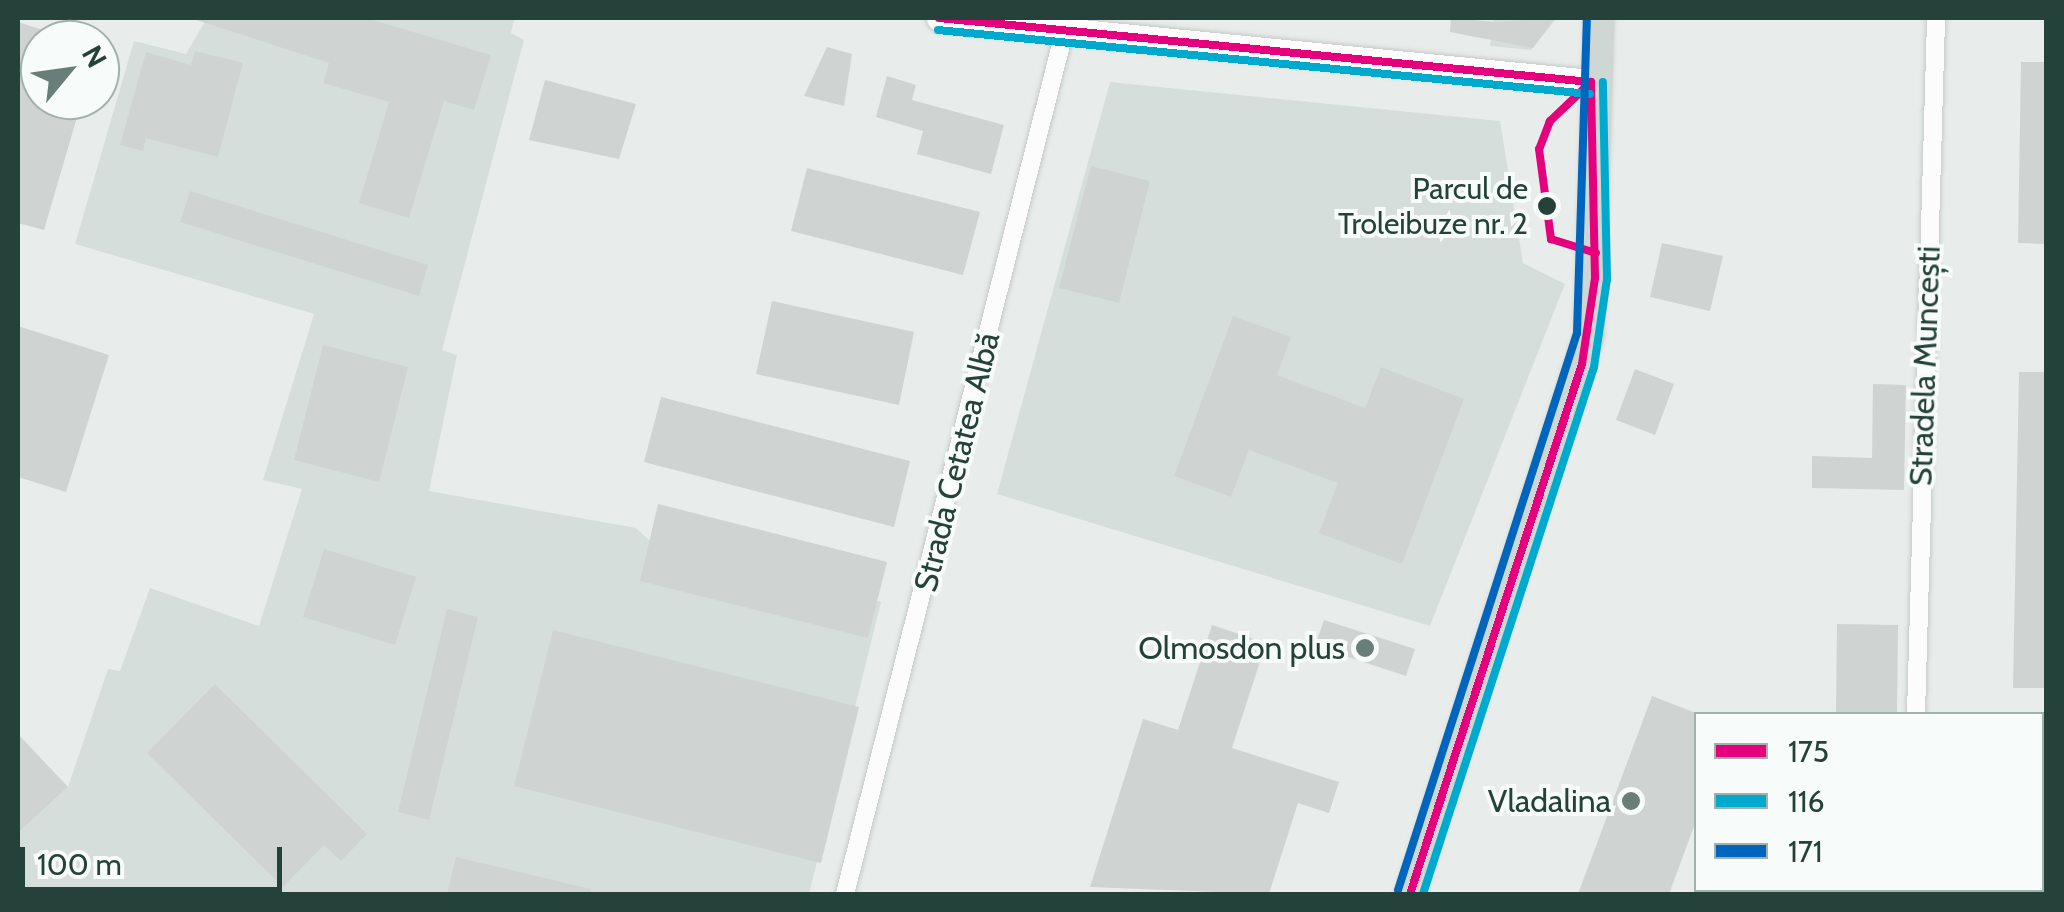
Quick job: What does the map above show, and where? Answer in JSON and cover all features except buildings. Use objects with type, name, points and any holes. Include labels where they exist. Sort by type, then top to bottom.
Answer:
[{"type":"main road","points":[[938,18],[1591,82]]},
{"type":"main road","points":[[1410,894],[1582,364],[1595,278],[1591,82],[1599,18]]},
{"type":"street","name":"Stradela Muncești","points":[[1916,712],[1936,18]]},
{"type":"street","name":"Strada Cetatea Albă","points":[[845,894],[1065,29]]},
{"type":"shaded area","points":[[207,18],[514,20],[511,33],[524,40],[442,350],[457,355],[429,491],[636,528],[650,541],[881,602],[809,894],[18,894],[18,833],[68,787],[108,669],[120,671],[150,588],[259,626],[302,489],[263,480],[314,314],[75,244],[111,120],[120,120],[120,89],[134,41],[186,54]]},
{"type":"shaded area","points":[[1494,18],[1557,18],[1531,50],[1490,46]]},
{"type":"shaded area","name":"Parcul de Troleibuze nr. 2","points":[[1110,82],[1500,121],[1523,263],[1565,284],[1430,626],[997,494]]},
{"type":"transit line","name":"175","points":[[939,18],[1591,82]]},
{"type":"transit line","name":"171","points":[[1398,890],[1577,333],[1587,18]]},
{"type":"transit line","name":"116","points":[[938,30],[1590,94]]},
{"type":"transit line","name":"175","points":[[1591,82],[1550,121],[1539,149],[1551,239],[1596,253]]},
{"type":"transit line","name":"175","points":[[1410,894],[1582,364],[1595,278],[1591,82]]},
{"type":"transit line","name":"116","points":[[1423,894],[1594,367],[1607,279],[1603,82]]},
{"type":"place","name":"Parcul de Troleibuze nr. 2","points":[[1547,206]]},
{"type":"place","name":"Olmosdon plus","points":[[1365,648]]},
{"type":"place","name":"Vladalina","points":[[1631,801]]}]
